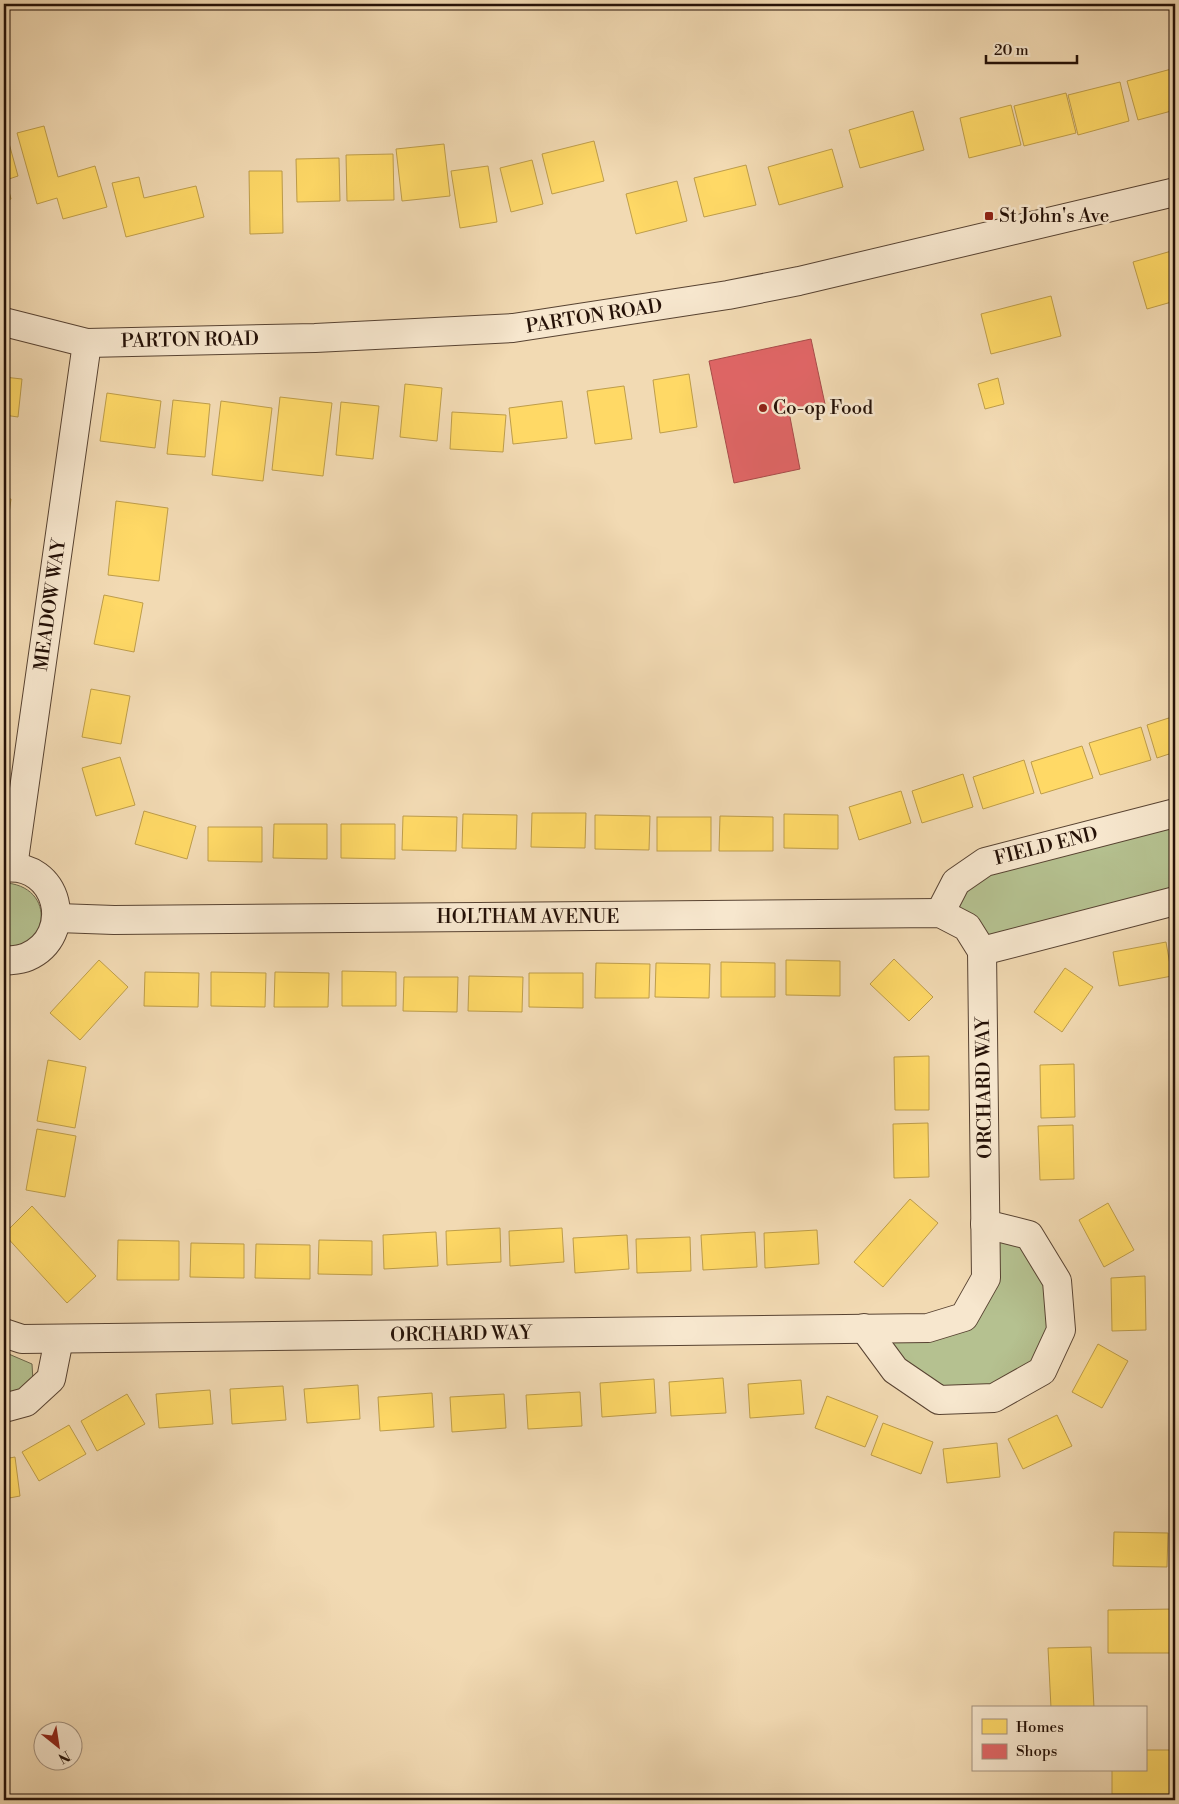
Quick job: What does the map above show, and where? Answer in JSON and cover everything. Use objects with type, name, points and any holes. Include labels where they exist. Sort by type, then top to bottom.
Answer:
[{"type":"street","name":"PARTON ROAD","points":[[4,322],[87,343],[315,338],[513,328],[728,295],[790,283],[1175,192]]},
{"type":"street","name":"MEADOW WAY","points":[[8,868],[87,343]]},
{"type":"street","name":"FIELD END","points":[[940,913],[956,882],[985,862],[1175,813]]},
{"type":"street","points":[[4,961],[25,958],[39,950],[53,931],[58,918],[53,894],[44,881],[28,871],[8,868]]},
{"type":"street","points":[[982,952],[1175,901]]},
{"type":"street","name":"HOLTHAM AVENUE","points":[[58,918],[114,920],[940,913],[967,927],[982,952]]},
{"type":"street","name":"ORCHARD WAY","points":[[4,1333],[22,1339],[58,1339],[928,1328],[964,1318],[986,1278],[982,952]]},
{"type":"street","points":[[864,1328],[895,1370],[939,1400],[994,1398],[1042,1371],[1061,1330],[1057,1280],[1029,1235],[985,1224]]},
{"type":"street","points":[[4,1408],[26,1402],[51,1379],[58,1339]]},
{"type":"green space","points":[[1175,813],[1175,901],[982,951],[940,913],[956,882]]},
{"type":"green space","points":[[4,884],[23,887],[34,896],[40,906],[41,918],[38,929],[31,939],[19,945],[4,946]]},
{"type":"green space","points":[[985,1224],[1029,1235],[1057,1281],[1042,1371],[939,1400],[864,1328],[963,1317]]},
{"type":"green space","points":[[4,1352],[32,1364],[33,1381],[19,1391],[4,1395]]},
{"type":"building: Homes","points":[[1175,68],[1175,110],[1138,120],[1127,81]]},
{"type":"building: Homes","points":[[1120,82],[1129,121],[1078,135],[1068,95]]},
{"type":"building: Homes","points":[[1066,93],[1076,133],[1024,146],[1014,106]]},
{"type":"building: Homes","points":[[1011,105],[1021,145],[969,158],[960,118]]},
{"type":"building: Homes","points":[[913,111],[924,150],[860,168],[849,130]]},
{"type":"building: Homes","points":[[4,125],[18,176],[6,180],[11,199],[4,201]]},
{"type":"building: Homes","points":[[44,126],[58,177],[95,166],[107,207],[63,219],[57,198],[37,204],[17,133]]},
{"type":"building: Homes","points":[[594,141],[604,181],[552,194],[542,154]]},
{"type":"building: Homes","points":[[444,144],[450,196],[402,201],[396,149]]},
{"type":"building: Homes","points":[[832,149],[843,187],[779,205],[768,167]]},
{"type":"building: Homes","points":[[393,154],[394,200],[347,201],[346,155]]},
{"type":"building: Homes","points":[[339,158],[340,201],[297,202],[296,159]]},
{"type":"building: Homes","points":[[532,160],[543,204],[511,212],[500,168]]},
{"type":"building: Homes","points":[[746,165],[756,205],[704,217],[694,178]]},
{"type":"building: Homes","points":[[488,166],[497,222],[460,228],[451,171]]},
{"type":"building: Homes","points":[[249,171],[282,171],[283,233],[250,234]]},
{"type":"building: Homes","points":[[139,177],[144,198],[196,186],[204,217],[126,237],[112,183]]},
{"type":"building: Homes","points":[[677,181],[687,221],[636,234],[626,194]]},
{"type":"building: Homes","points":[[1175,250],[1175,301],[1147,309],[1133,262]]},
{"type":"building: Homes","points":[[1051,296],[1061,336],[991,354],[981,314]]},
{"type":"building: Homes","points":[[689,374],[697,427],[660,433],[653,380]]},
{"type":"building: Homes","points":[[4,377],[22,379],[18,417],[4,415]]},
{"type":"building: Homes","points":[[998,378],[1004,404],[985,409],[978,384]]},
{"type":"building: Homes","points":[[405,384],[442,388],[437,441],[400,437]]},
{"type":"building: Homes","points":[[624,386],[632,439],[595,444],[587,391]]},
{"type":"building: Homes","points":[[107,393],[161,401],[155,448],[100,441]]},
{"type":"building: Homes","points":[[280,397],[332,403],[323,476],[272,470]]},
{"type":"building: Homes","points":[[173,400],[210,404],[205,457],[167,454]]},
{"type":"building: Homes","points":[[221,401],[272,408],[263,481],[212,475]]},
{"type":"building: Homes","points":[[562,401],[567,438],[513,444],[509,408]]},
{"type":"building: Homes","points":[[341,402],[379,406],[373,459],[336,455]]},
{"type":"building: Homes","points":[[452,412],[506,415],[503,452],[450,449]]},
{"type":"building: Homes","points":[[4,498],[11,499],[5,543],[4,543]]},
{"type":"building: Homes","points":[[116,501],[168,508],[159,581],[108,575]]},
{"type":"building: Homes","points":[[104,595],[143,603],[134,652],[94,644]]},
{"type":"building: Homes","points":[[91,689],[130,696],[121,744],[82,737]]},
{"type":"building: Homes","points":[[1175,716],[1175,752],[1157,758],[1147,725]]},
{"type":"building: Homes","points":[[1141,727],[1151,760],[1100,775],[1089,743]]},
{"type":"building: Homes","points":[[1082,746],[1093,778],[1041,794],[1031,762]]},
{"type":"building: Homes","points":[[120,757],[135,805],[96,816],[82,768]]},
{"type":"building: Homes","points":[[1024,760],[1034,793],[983,809],[973,777]]},
{"type":"building: Homes","points":[[963,774],[973,807],[922,823],[912,791]]},
{"type":"building: Homes","points":[[901,791],[911,823],[859,840],[849,807]]},
{"type":"building: Homes","points":[[144,811],[196,826],[187,859],[135,844]]},
{"type":"building: Homes","points":[[532,813],[586,813],[585,848],[531,847]]},
{"type":"building: Homes","points":[[463,814],[517,815],[516,849],[462,848]]},
{"type":"building: Homes","points":[[784,814],[838,815],[838,849],[784,848]]},
{"type":"building: Homes","points":[[595,815],[650,816],[649,850],[595,849]]},
{"type":"building: Homes","points":[[403,816],[457,817],[456,851],[402,850]]},
{"type":"building: Homes","points":[[720,816],[773,817],[773,851],[719,851]]},
{"type":"building: Homes","points":[[657,817],[711,817],[711,851],[657,851]]},
{"type":"building: Homes","points":[[274,824],[327,824],[327,859],[273,858]]},
{"type":"building: Homes","points":[[341,824],[395,824],[395,859],[341,858]]},
{"type":"building: Homes","points":[[208,827],[262,827],[262,862],[208,861]]},
{"type":"building: Homes","points":[[1166,942],[1172,976],[1119,986],[1113,952]]},
{"type":"building: Homes","points":[[894,959],[933,997],[909,1021],[870,984]]},
{"type":"building: Homes","points":[[99,960],[128,987],[80,1040],[50,1013]]},
{"type":"building: Homes","points":[[786,960],[840,961],[840,996],[786,995]]},
{"type":"building: Homes","points":[[721,962],[775,963],[775,997],[721,997]]},
{"type":"building: Homes","points":[[596,963],[650,964],[649,998],[595,998]]},
{"type":"building: Homes","points":[[656,963],[710,964],[709,998],[655,997]]},
{"type":"building: Homes","points":[[1065,968],[1093,987],[1062,1032],[1034,1012]]},
{"type":"building: Homes","points":[[342,971],[396,972],[396,1006],[342,1006]]},
{"type":"building: Homes","points":[[145,972],[199,973],[198,1007],[144,1006]]},
{"type":"building: Homes","points":[[211,972],[266,973],[265,1007],[211,1006]]},
{"type":"building: Homes","points":[[275,972],[329,973],[328,1007],[274,1007]]},
{"type":"building: Homes","points":[[529,973],[583,973],[583,1008],[529,1007]]},
{"type":"building: Homes","points":[[469,976],[523,977],[522,1012],[468,1011]]},
{"type":"building: Homes","points":[[404,977],[458,977],[457,1012],[403,1011]]},
{"type":"building: Homes","points":[[929,1056],[929,1110],[895,1110],[894,1057]]},
{"type":"building: Homes","points":[[48,1060],[86,1067],[75,1128],[37,1121]]},
{"type":"building: Homes","points":[[1074,1064],[1075,1117],[1041,1118],[1040,1065]]},
{"type":"building: Homes","points":[[928,1123],[929,1177],[894,1178],[893,1124]]},
{"type":"building: Homes","points":[[1073,1125],[1074,1179],[1040,1180],[1038,1126]]},
{"type":"building: Homes","points":[[37,1129],[76,1136],[65,1197],[26,1190]]},
{"type":"building: Homes","points":[[910,1199],[938,1223],[883,1287],[854,1262]]},
{"type":"building: Homes","points":[[1108,1203],[1134,1250],[1104,1267],[1079,1220]]},
{"type":"building: Homes","points":[[32,1206],[96,1276],[67,1303],[4,1234]]},
{"type":"building: Homes","points":[[500,1228],[501,1262],[447,1265],[446,1231]]},
{"type":"building: Homes","points":[[562,1228],[564,1262],[510,1266],[509,1231]]},
{"type":"building: Homes","points":[[817,1230],[819,1264],[765,1268],[764,1233]]},
{"type":"building: Homes","points":[[436,1232],[438,1266],[384,1269],[383,1235]]},
{"type":"building: Homes","points":[[755,1232],[757,1267],[703,1270],[701,1235]]},
{"type":"building: Homes","points":[[627,1235],[629,1269],[575,1273],[573,1238]]},
{"type":"building: Homes","points":[[690,1237],[691,1271],[637,1273],[636,1239]]},
{"type":"building: Homes","points":[[118,1240],[179,1241],[179,1280],[117,1280]]},
{"type":"building: Homes","points":[[319,1240],[372,1241],[372,1275],[318,1274]]},
{"type":"building: Homes","points":[[191,1243],[244,1244],[244,1278],[190,1277]]},
{"type":"building: Homes","points":[[256,1244],[310,1245],[310,1279],[255,1278]]},
{"type":"building: Homes","points":[[1145,1276],[1146,1330],[1112,1331],[1111,1278]]},
{"type":"building: Homes","points":[[1098,1344],[1128,1361],[1102,1408],[1072,1392]]},
{"type":"building: Homes","points":[[723,1378],[726,1413],[671,1416],[669,1382]]},
{"type":"building: Homes","points":[[654,1379],[656,1413],[602,1417],[600,1383]]},
{"type":"building: Homes","points":[[801,1380],[804,1414],[750,1418],[748,1384]]},
{"type":"building: Homes","points":[[358,1385],[360,1419],[307,1423],[304,1389]]},
{"type":"building: Homes","points":[[283,1386],[286,1420],[232,1424],[230,1389]]},
{"type":"building: Homes","points":[[210,1390],[213,1424],[159,1428],[156,1394]]},
{"type":"building: Homes","points":[[580,1392],[582,1426],[528,1429],[526,1395]]},
{"type":"building: Homes","points":[[432,1393],[434,1427],[380,1431],[378,1397]]},
{"type":"building: Homes","points":[[127,1394],[145,1424],[97,1451],[81,1421]]},
{"type":"building: Homes","points":[[504,1394],[506,1428],[452,1432],[450,1397]]},
{"type":"building: Homes","points":[[827,1396],[878,1416],[865,1447],[815,1428]]},
{"type":"building: Homes","points":[[1057,1415],[1072,1446],[1023,1469],[1008,1439]]},
{"type":"building: Homes","points":[[883,1423],[933,1442],[921,1474],[871,1455]]},
{"type":"building: Homes","points":[[69,1425],[86,1454],[39,1481],[22,1452]]},
{"type":"building: Homes","points":[[997,1443],[1000,1477],[947,1483],[943,1449]]},
{"type":"building: Homes","points":[[15,1457],[20,1496],[4,1499],[4,1459]]},
{"type":"building: Homes","points":[[1114,1532],[1168,1533],[1167,1567],[1113,1566]]},
{"type":"building: Homes","points":[[1175,1609],[1175,1653],[1108,1653],[1108,1610]]},
{"type":"building: Homes","points":[[1091,1647],[1094,1706],[1051,1706],[1048,1648]]},
{"type":"building: Homes","points":[[1146,1750],[1175,1750],[1175,1794],[1112,1794],[1112,1772],[1146,1772]]},
{"type":"building: Shops","name":"Co-op Food","points":[[811,339],[825,404],[789,412],[800,469],[734,483],[709,361]]},
{"type":"place","name":"St John's Ave","points":[[989,216]]},
{"type":"place","name":"Co-op Food","points":[[763,408]]}]
